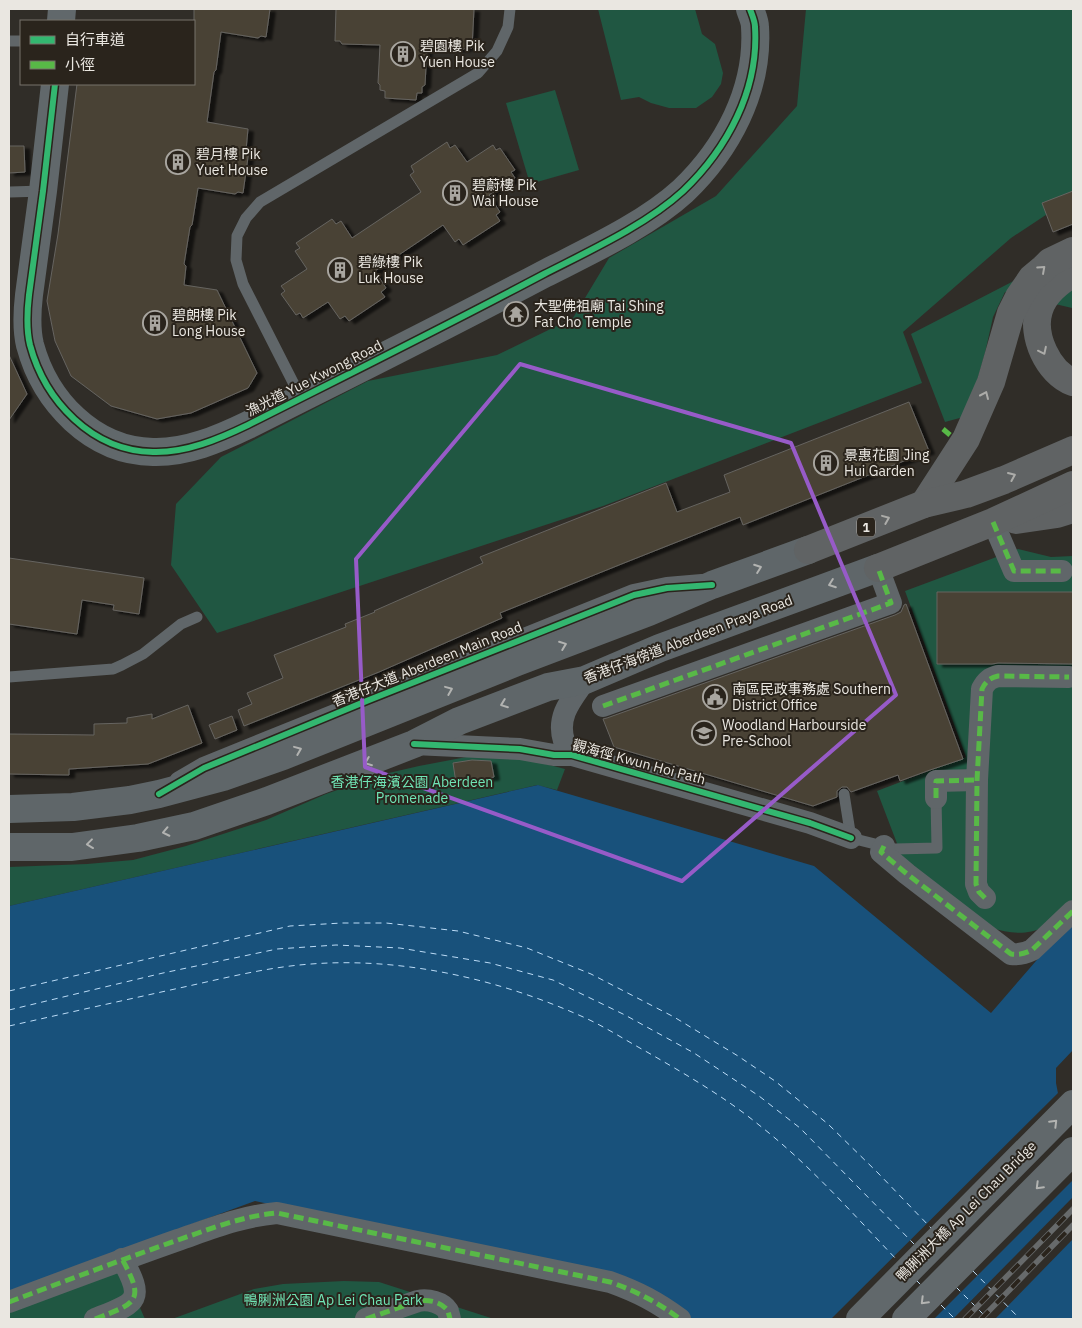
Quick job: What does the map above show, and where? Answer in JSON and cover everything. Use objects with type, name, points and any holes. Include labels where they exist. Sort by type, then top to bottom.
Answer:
[{"type":"highway","points":[[1073,250],[1050,262],[1032,278],[1029,303],[1037,318],[1038,340],[1048,360],[1059,373],[1073,382]]},
{"type":"highway","points":[[924,504],[966,439],[991,382],[1011,313],[1049,292],[1073,273]]},
{"type":"highway","name":"1","points":[[808,550],[924,504],[966,494],[1004,480],[1073,450]]},
{"type":"highway","name":"香港仔海傍道 Aberdeen Praya Road","points":[[878,568],[994,522],[1073,484]]},
{"type":"highway","points":[[994,522],[1057,514],[1073,509]]},
{"type":"main road","points":[[9,808],[73,807],[130,800],[223,777],[283,756],[517,662],[649,612],[712,585],[808,550]]},
{"type":"main road","name":"香港仔海傍道 Aberdeen Praya Road","points":[[9,847],[72,847],[138,838],[194,826],[267,801],[414,744],[459,722],[548,687],[585,680],[668,645],[878,568]]},
{"type":"street","name":"漁光道 Yue Kwong Road","points":[[55,85],[27,313],[30,344],[41,375],[49,390],[58,403],[83,427],[104,440],[130,449],[142,452],[165,452],[198,445],[248,425],[447,326],[605,242],[671,202],[715,154],[733,126],[741,109],[750,81],[755,45],[755,25],[750,9]]},
{"type":"street","points":[[994,522],[1014,571],[1062,571]]},
{"type":"street","points":[[603,706],[891,603],[878,568]]},
{"type":"street","points":[[985,898],[979,892],[976,884],[977,780],[982,689],[991,678],[998,676],[1069,677]]},
{"type":"street","name":"觀海徑 Kwun Hoi Path","points":[[572,755],[564,742],[562,731],[563,718],[566,708],[585,680]]},
{"type":"street","name":"觀海徑 Kwun Hoi Path","points":[[414,744],[520,749],[554,755],[572,755],[810,823],[851,838]]},
{"type":"street","points":[[936,798],[936,781],[977,780]]},
{"type":"street","points":[[883,849],[915,880],[1011,954],[1025,954],[1032,950],[1073,911]]},
{"type":"street","name":"鴨脷洲大橋 Ap Lei Chau Bridge","points":[[860,1319],[1073,1104]]},
{"type":"street","points":[[906,1319],[1073,1151]]},
{"type":"street","points":[[9,1302],[122,1259],[249,1217],[277,1213],[610,1282],[662,1305],[680,1319]]},
{"type":"street","points":[[95,1319],[130,1304],[133,1300],[135,1288],[122,1259]]},
{"type":"street","points":[[366,1319],[424,1300],[439,1304],[448,1312],[450,1319]]},
{"type":"lane","points":[[301,398],[242,284],[236,260],[237,236],[246,218],[260,202],[478,73],[497,51],[508,27],[510,9]]},
{"type":"lane","points":[[10,192],[43,191]]},
{"type":"lane","points":[[9,677],[113,668],[143,654],[181,624],[197,617]]},
{"type":"lane","points":[[844,794],[851,838],[883,849],[937,848],[936,798]]},
{"type":"highlighted area","points":[[520,364],[791,443],[896,695],[682,881],[365,767],[356,559]]},
{"type":"green space","points":[[598,9],[695,9],[702,34],[715,44],[723,73],[721,84],[712,97],[696,108],[669,108],[651,103],[639,97],[621,100]]},
{"type":"green space","points":[[806,9],[1073,9],[1073,197],[1011,238],[903,332],[922,383],[603,506],[217,633],[171,565],[176,504],[221,457],[368,381],[497,355],[573,318],[609,258],[716,196],[797,106]]},
{"type":"green space","points":[[555,90],[579,170],[530,184],[506,103]]},
{"type":"green space","points":[[1073,238],[1073,332],[1072,308],[1005,292],[993,317],[967,416],[945,422],[911,334],[1039,268]]},
{"type":"green space","points":[[1018,549],[1051,557],[1073,556],[1073,901],[1043,927],[1024,933],[992,928],[894,853],[898,846],[877,791],[966,757],[905,591]]},
{"type":"green space","name":"香港仔海濱公園 Aberdeen Promenade","points":[[477,755],[515,756],[565,769],[557,790],[537,785],[9,906],[9,867],[133,860],[186,846],[266,820],[326,794],[380,775]]},
{"type":"green space","points":[[115,1252],[145,1319],[9,1319],[9,1291]]},
{"type":"green space","name":"鴨脷洲公園 Ap Lei Chau Park","points":[[344,1281],[379,1282],[494,1319],[172,1319],[254,1289],[283,1284]]},
{"type":"water","points":[[538,785],[814,866],[991,1013],[1049,946],[1073,924],[1073,1050],[1056,1068],[1056,1083],[1062,1114],[1073,1132],[1073,1319],[692,1319],[626,1281],[255,1201],[9,1291],[9,906]]},
{"type":"pier","points":[[1060,1091],[1064,1113],[1073,1128],[1073,1180],[934,1319],[831,1319]]},
{"type":"pier","points":[[1073,1197],[1073,1239],[995,1319],[953,1319]]},
{"type":"building","points":[[194,9],[270,9],[266,37],[261,36],[258,38],[221,32],[207,122],[248,129],[246,150],[249,150],[243,193],[238,192],[235,194],[198,188],[184,264],[186,266],[184,285],[217,290],[257,373],[248,388],[191,413],[157,419],[111,406],[71,376],[55,341],[47,301],[58,234],[77,85],[195,85]]},
{"type":"building","name":"碧園樓 Pik Yuen House","points":[[336,9],[474,9],[472,48],[427,48],[425,85],[422,87],[422,93],[417,93],[416,100],[385,98],[385,91],[380,90],[378,83],[380,45],[342,44],[340,41],[335,41]]},
{"type":"building","points":[[447,142],[450,148],[455,145],[467,162],[493,145],[496,150],[500,148],[515,170],[511,172],[515,178],[489,195],[500,212],[496,215],[500,221],[463,245],[459,239],[455,242],[443,225],[375,271],[386,288],[381,292],[385,297],[349,321],[345,316],[340,319],[328,302],[303,318],[300,313],[296,315],[281,294],[285,291],[281,286],[307,269],[295,251],[300,248],[296,243],[332,219],[336,224],[341,221],[352,238],[421,192],[410,175],[414,172],[411,166]]},
{"type":"building","points":[[9,146],[24,146],[25,172],[9,173]]},
{"type":"building","points":[[1073,191],[1073,224],[1053,232],[1042,203]]},
{"type":"building","points":[[9,355],[27,394],[9,420]]},
{"type":"building","points":[[909,402],[929,451],[743,525],[740,517],[624,563],[500,613],[502,618],[379,672],[244,726],[238,710],[252,704],[247,693],[283,678],[274,655],[346,627],[345,624],[483,563],[480,557],[666,483],[677,512],[730,492],[724,475]]},
{"type":"building","points":[[9,558],[144,578],[139,614],[113,610],[114,605],[82,600],[77,634],[9,624]]},
{"type":"building","points":[[937,592],[1073,592],[1073,664],[937,664]]},
{"type":"building","points":[[906,604],[963,759],[900,781],[898,775],[851,792],[847,787],[842,787],[837,791],[837,797],[813,806],[614,747],[603,719],[895,615],[901,612]]},
{"type":"building","points":[[188,705],[202,743],[148,764],[69,769],[69,775],[9,774],[9,734],[94,735],[94,724],[127,723],[127,718],[152,714],[152,719]]},
{"type":"building","points":[[232,716],[237,730],[215,739],[209,725]]},
{"type":"building","points":[[472,760],[491,761],[494,777],[456,783],[453,763]]},
{"type":"ferry route","points":[[9,991],[290,926],[386,923],[458,931],[527,948],[591,974],[674,1017],[775,1081],[828,1124],[932,1229]]},
{"type":"ferry route","points":[[9,1010],[163,973],[277,949],[336,945],[400,948],[490,963],[553,980],[625,1015],[694,1053],[759,1096],[800,1128],[914,1244]]},
{"type":"ferry route","points":[[9,1026],[263,970],[295,965],[380,964],[415,968],[483,981],[517,991],[590,1020],[719,1095],[778,1140],[831,1190],[898,1261]]},
{"type":"ferry route","points":[[973,1271],[1020,1319]]},
{"type":"ferry route","points":[[916,1280],[922,1286]]},
{"type":"ferry route","points":[[956,1287],[988,1319]]},
{"type":"ferry route","points":[[941,1305],[955,1319]]},
{"type":"railway","points":[[965,1319],[1073,1209]]},
{"type":"railway","points":[[981,1319],[1073,1225]]},
{"type":"marked path","points":[[943,429],[950,435]]},
{"type":"marked path","points":[[993,522],[1014,571],[1062,571]]},
{"type":"marked path","points":[[603,706],[891,603],[878,568]]},
{"type":"marked path","points":[[985,898],[979,892],[976,884],[977,780],[982,689],[988,680],[998,676],[1069,677]]},
{"type":"marked path","points":[[936,798],[936,781],[977,780]]},
{"type":"marked path","points":[[884,846],[881,852],[1011,954],[1022,954],[1032,950],[1073,911]]},
{"type":"marked path","points":[[9,1302],[214,1227],[251,1217],[277,1213],[610,1282],[647,1298],[680,1319]]},
{"type":"marked path","points":[[95,1319],[120,1309],[133,1299],[135,1293],[134,1284],[122,1259]]},
{"type":"marked path","points":[[366,1319],[426,1300],[442,1305],[448,1311],[450,1319]]},
{"type":"cycle path","points":[[55,85],[28,301],[27,326],[30,345],[37,366],[47,385],[59,403],[74,419],[110,443],[131,449],[165,452],[190,448],[248,425],[598,247],[635,226],[668,203],[683,191],[713,157],[737,117],[746,96],[755,50],[755,25],[750,9]]},
{"type":"cycle path","name":"香港仔大道 Aberdeen Main Road","points":[[159,794],[204,768],[634,595],[667,588],[712,585]]},
{"type":"cycle path","points":[[414,744],[520,749],[554,755],[572,755],[810,823],[851,838]]},
{"type":"place","name":"碧園樓 Pik Yuen House","points":[[403,54]]},
{"type":"place","name":"碧月樓 Pik Yuet House","points":[[178,162]]},
{"type":"place","name":"碧蔚樓 Pik Wai House","points":[[455,193]]},
{"type":"place","name":"碧綠樓 Pik Luk House","points":[[340,270]]},
{"type":"place","name":"大聖佛祖廟 Tai Shing Fat Cho Temple","points":[[516,314]]},
{"type":"place","name":"碧朗樓 Pik Long House","points":[[155,323]]},
{"type":"place","name":"景惠花園 Jing Hui Garden","points":[[826,463]]},
{"type":"place","name":"南區民政事務處 Southern District Office","points":[[715,697]]},
{"type":"place","name":"Woodland Harbourside Pre-School","points":[[704,733]]}]
